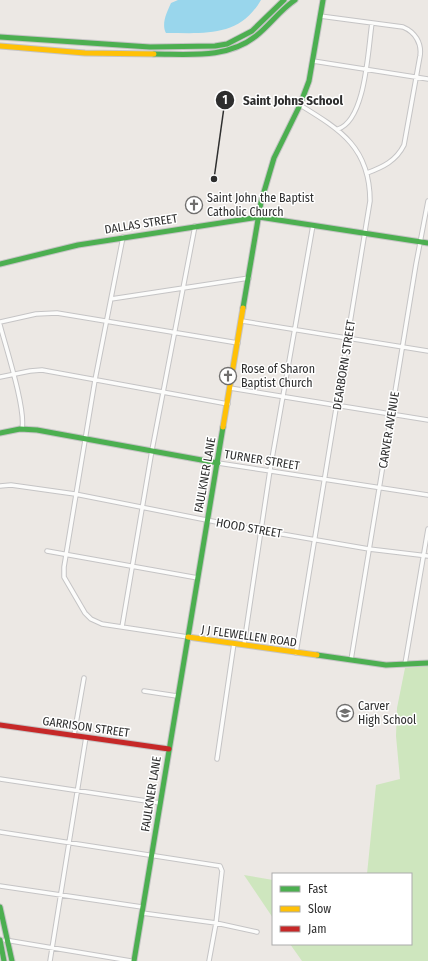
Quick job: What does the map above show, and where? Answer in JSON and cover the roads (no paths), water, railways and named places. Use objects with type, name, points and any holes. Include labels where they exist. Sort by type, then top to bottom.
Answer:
[{"type":"street","points":[[0,37],[150,47],[215,46],[227,44],[252,31],[284,0]]},
{"type":"street","points":[[0,46],[85,53],[208,54],[221,52],[235,48],[261,32],[295,0]]},
{"type":"street","name":"FAULKNER LANE","points":[[134,961],[264,188],[274,158],[300,105],[309,81],[324,0]]},
{"type":"street","points":[[320,16],[403,27],[411,31],[417,38],[420,46],[419,65],[408,133],[402,150],[387,165],[367,173]]},
{"type":"street","points":[[338,130],[347,123],[356,110],[361,95],[372,23]]},
{"type":"street","points":[[313,60],[428,79]]},
{"type":"street","name":"DEARBORN STREET","points":[[296,653],[316,540],[324,479],[338,406],[370,201],[367,173],[356,150],[338,130],[300,105]]},
{"type":"street","name":"CARVER AVENUE","points":[[351,660],[428,201]]},
{"type":"street","name":"DALLAS STREET","points":[[0,264],[62,248],[123,237],[259,217],[428,243]]},
{"type":"street","points":[[244,644],[270,470],[313,225]]},
{"type":"street","points":[[122,627],[152,450],[195,226]]},
{"type":"street","name":"J J FLEWELLEN ROAD","points":[[123,237],[95,380],[65,555],[64,577],[91,619],[102,624],[386,665],[428,662]]},
{"type":"street","points":[[111,299],[249,278]]},
{"type":"street","points":[[0,322],[36,314],[57,313],[238,343]]},
{"type":"street","points":[[242,321],[428,351]]},
{"type":"street","points":[[0,325],[23,421],[22,429]]},
{"type":"street","points":[[0,378],[30,371],[42,370],[228,404]]},
{"type":"street","points":[[230,388],[428,420]]},
{"type":"street","name":"TURNER STREET","points":[[0,433],[22,429],[37,430],[218,463],[428,495]]},
{"type":"street","name":"HOOD STREET","points":[[0,486],[11,485],[75,494],[207,521],[369,549],[426,556]]},
{"type":"street","points":[[405,664],[426,556],[428,529]]},
{"type":"street","points":[[48,551],[198,578]]},
{"type":"street","points":[[217,759],[234,643]]},
{"type":"street","points":[[74,736],[84,678]]},
{"type":"street","points":[[144,691],[178,696]]},
{"type":"street","name":"GARRISON STREET","points":[[0,725],[169,750]]},
{"type":"street","points":[[50,961],[86,737]]},
{"type":"street","points":[[0,779],[160,803]]},
{"type":"street","points":[[0,832],[221,866],[222,871],[216,923],[209,961]]},
{"type":"street","points":[[0,886],[216,923],[257,932]]},
{"type":"street","points":[[0,907],[9,940],[12,961]]},
{"type":"street","points":[[4,961],[0,939],[130,961]]},
{"type":"water","points":[[178,0],[261,0],[252,12],[242,21],[220,31],[207,33],[166,33],[164,22],[166,14],[171,3]]},
{"type":"place","name":"Saint Johns School","points":[[214,179]]},
{"type":"place","name":"Saint John the Baptist Catholic Church","points":[[194,205]]},
{"type":"place","name":"Rose of Sharon Baptist Church","points":[[228,376]]},
{"type":"place","name":"Carver High School","points":[[345,713]]}]
